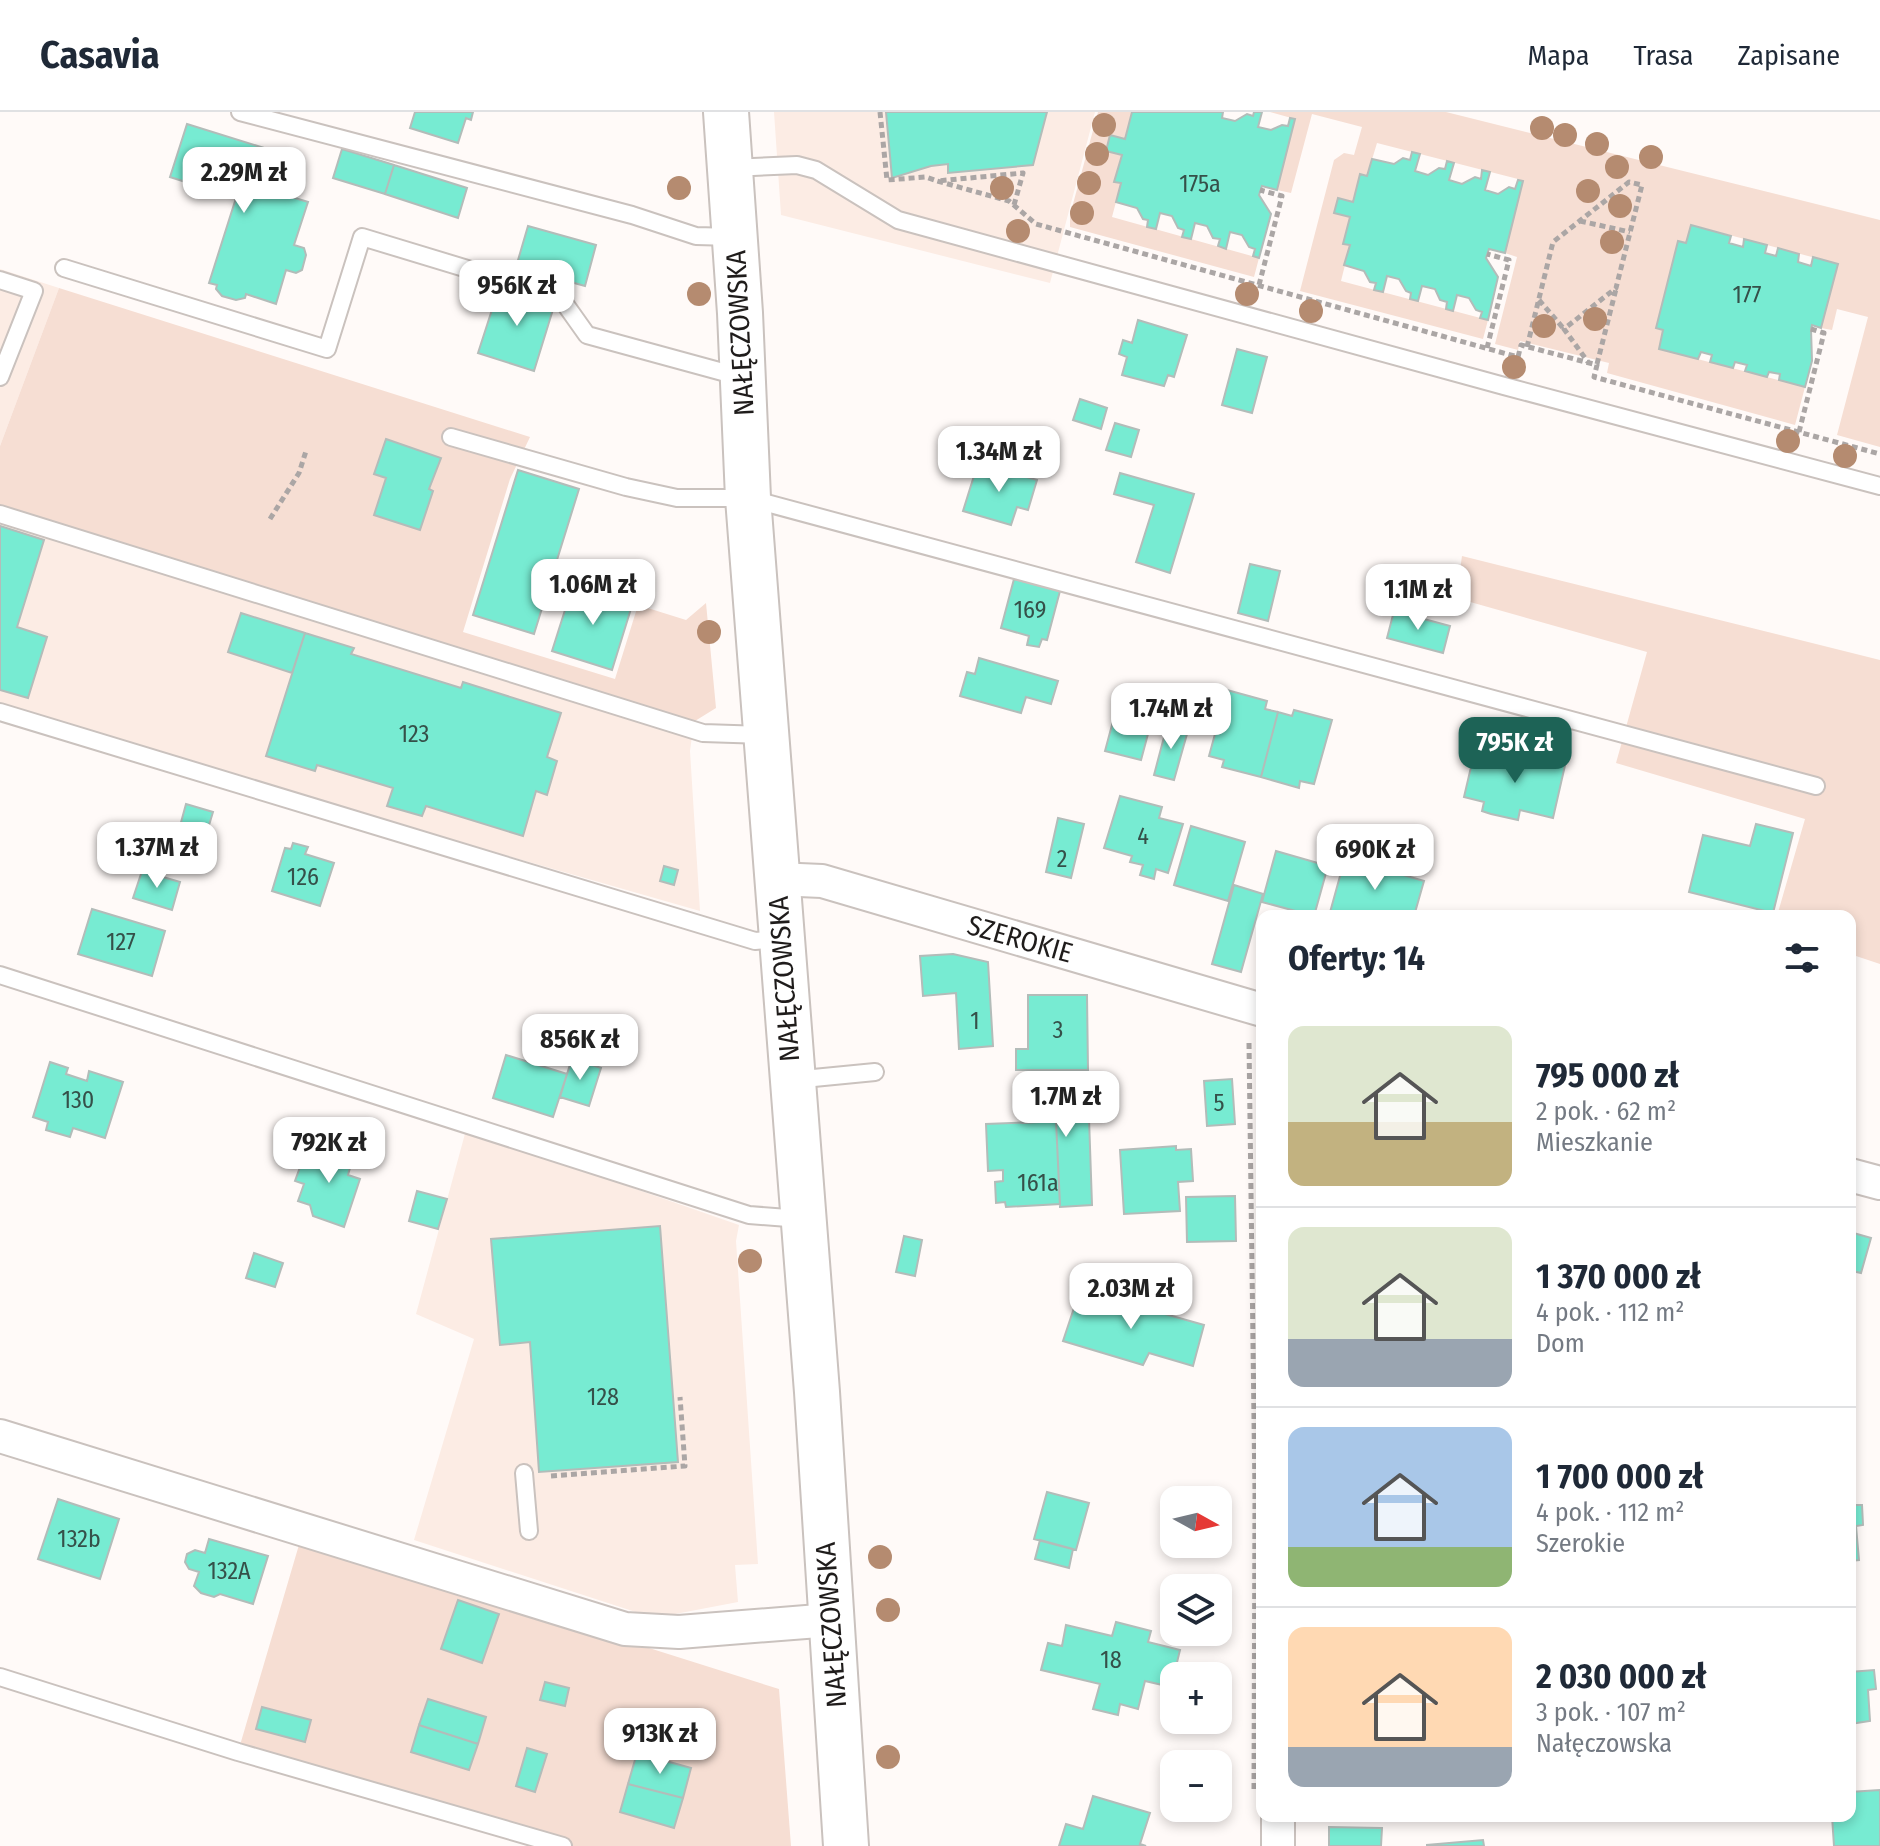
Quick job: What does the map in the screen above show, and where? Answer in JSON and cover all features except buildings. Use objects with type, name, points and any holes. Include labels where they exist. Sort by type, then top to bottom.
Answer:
[{"type":"main road","name":"NAŁĘCZOWSKA","points":[[726,112],[748,498],[803,1219],[846,1846]]},
{"type":"street","name":"SZEROKIE","points":[[776,879],[822,881],[1256,1008]]},
{"type":"street","points":[[1856,1177],[1880,1183]]},
{"type":"street","points":[[0,1436],[625,1629],[679,1632],[831,1620]]},
{"type":"street","points":[[1270,1822],[1278,1846]]},
{"type":"lane","points":[[240,112],[632,215],[696,236],[735,236]]},
{"type":"lane","points":[[729,168],[797,165],[816,170],[898,220],[1880,486]]},
{"type":"lane","points":[[64,268],[327,349],[362,237],[560,297],[587,335],[742,378]]},
{"type":"lane","points":[[0,280],[34,291],[0,377]]},
{"type":"lane","points":[[451,437],[626,487],[677,498],[748,498],[1816,786]]},
{"type":"lane","points":[[0,514],[703,733],[765,734]]},
{"type":"lane","points":[[0,712],[755,941],[781,939]]},
{"type":"lane","points":[[0,975],[749,1215],[803,1219]]},
{"type":"lane","points":[[792,1080],[875,1072]]},
{"type":"lane","points":[[524,1473],[529,1531]]},
{"type":"lane","points":[[0,1677],[238,1752],[563,1846]]},
{"type":"path","points":[[880,112],[887,180],[926,177],[1009,201],[1036,224],[1518,357],[1521,345],[1597,365]]},
{"type":"path","points":[[937,181],[1023,173],[1014,205]]},
{"type":"path","points":[[1527,347],[1553,242],[1629,182],[1642,185],[1594,377],[1880,454]]},
{"type":"path","points":[[1259,285],[1282,196],[1260,190]]},
{"type":"path","points":[[1580,221],[1630,232]]},
{"type":"path","points":[[1487,254],[1509,260],[1487,348]]},
{"type":"path","points":[[1564,329],[1616,288]]},
{"type":"path","points":[[1539,300],[1589,363]]},
{"type":"path","points":[[1799,432],[1824,333],[1811,329]]},
{"type":"path","points":[[270,519],[299,473],[306,451]]},
{"type":"path","points":[[1250,1067],[1256,1523]]},
{"type":"path","points":[[541,1477],[685,1466],[680,1448],[680,1397]]},
{"type":"shaded area","points":[[774,112],[1095,112],[1050,283],[781,215]]},
{"type":"shaded area","points":[[1098,112],[1132,112],[1125,139],[1110,135],[1106,150],[1122,155],[1114,181],[1121,183],[1112,217],[1259,258],[1254,277],[1070,227],[1070,215]]},
{"type":"shaded area","points":[[1270,112],[1446,112],[1880,220],[1880,447],[1837,435],[1868,317],[1837,309],[1832,330],[1821,328],[1838,264],[1692,225],[1686,243],[1678,241],[1656,327],[1663,330],[1659,349],[1805,387],[1795,425],[1607,373],[1609,363],[1520,341],[1518,350],[1495,344],[1517,257],[1505,253],[1523,182],[1518,179],[1377,143],[1367,176],[1360,174],[1353,202],[1338,198],[1334,213],[1350,217],[1343,243],[1350,245],[1341,281],[1488,320],[1483,339],[1300,291],[1334,160],[1344,153],[1354,155],[1362,127],[1312,114],[1291,193],[1277,190],[1295,119]]},
{"type":"shaded area","points":[[0,269],[59,288],[0,446]]},
{"type":"shaded area","points":[[59,288],[530,437],[510,479],[463,632],[615,679],[638,605],[686,620],[706,603],[716,708],[695,721],[0,508],[0,446]]},
{"type":"shaded area","points":[[0,517],[693,729],[690,751],[700,911],[247,781],[0,706]]},
{"type":"shaded area","points":[[1462,556],[1880,660],[1880,964],[1856,956],[1856,910],[1779,910],[1805,819],[1616,763],[1647,652],[1456,598]]},
{"type":"shaded area","points":[[466,1130],[739,1225],[736,1241],[758,1564],[735,1565],[738,1602],[654,1618],[414,1540],[474,1339],[416,1314]]},
{"type":"shaded area","points":[[301,1538],[779,1689],[791,1846],[537,1846],[238,1752]]}]
